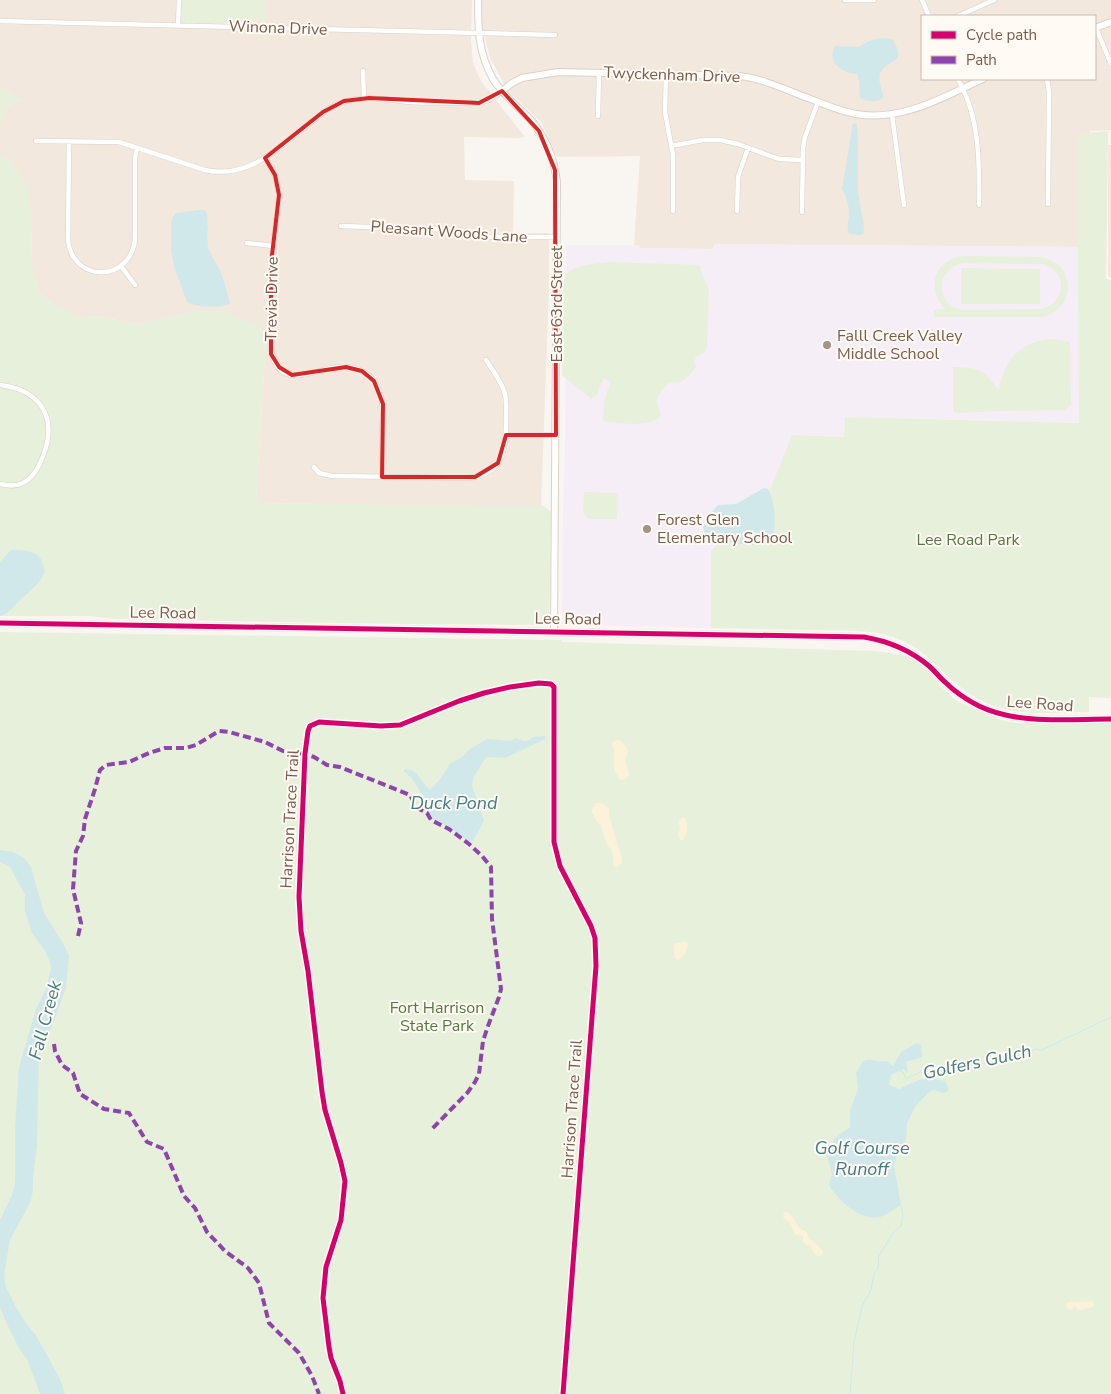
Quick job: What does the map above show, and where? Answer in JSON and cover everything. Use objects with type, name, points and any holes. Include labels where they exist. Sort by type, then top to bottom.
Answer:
[{"type":"street","points":[[178,25],[179,0]]},
{"type":"street","name":"East 63rd Street","points":[[478,0],[478,33],[480,47],[487,66],[502,91],[532,122],[544,138],[554,162],[557,182],[554,632]]},
{"type":"street","points":[[845,0],[874,0]]},
{"type":"street","points":[[922,0],[930,15]]},
{"type":"street","points":[[960,15],[994,0]]},
{"type":"street","name":"Winona Drive","points":[[0,21],[555,35]]},
{"type":"street","points":[[1096,28],[1111,22]]},
{"type":"street","points":[[1096,30],[1111,64]]},
{"type":"street","points":[[363,71],[364,98]]},
{"type":"street","name":"Twyckenham Drive","points":[[502,91],[516,81],[534,75],[558,72],[734,75],[747,77],[842,111],[876,116],[892,115],[916,109],[981,80]]},
{"type":"street","points":[[598,116],[599,72]]},
{"type":"street","points":[[666,74],[665,112],[673,155],[673,211]]},
{"type":"street","points":[[958,80],[972,113],[978,153],[978,205]]},
{"type":"street","points":[[1047,80],[1049,92],[1048,204]]},
{"type":"street","points":[[36,141],[114,142],[200,169],[230,172],[256,164],[327,109],[344,101],[364,98],[415,102],[478,103],[490,100],[502,91]]},
{"type":"street","points":[[802,212],[805,137],[818,102]]},
{"type":"street","points":[[892,115],[904,205]]},
{"type":"street","points":[[671,146],[713,140],[733,143],[781,159],[803,160]]},
{"type":"street","points":[[69,141],[68,241],[71,254],[78,263],[91,271],[105,272],[114,270],[130,257],[135,242],[135,158],[137,148]]},
{"type":"street","points":[[737,211],[738,177],[748,148]]},
{"type":"street","name":"Trevia Drive","points":[[265,158],[274,171],[279,190],[271,264],[272,356],[276,365],[287,373],[298,376],[340,367],[355,368],[365,373],[375,382],[382,397],[382,477]]},
{"type":"street","name":"Pleasant Woods Lane","points":[[341,226],[459,230],[489,237],[557,238]]},
{"type":"street","points":[[247,243],[273,246]]},
{"type":"street","points":[[120,266],[135,285]]},
{"type":"street","points":[[314,467],[319,473],[329,476],[382,477],[469,478],[491,470],[500,460],[505,447],[506,402],[504,392],[486,360]]},
{"type":"street","points":[[0,385],[25,391],[37,400],[46,414],[49,430],[46,450],[33,475],[20,485],[0,484]]},
{"type":"street","points":[[506,434],[556,435]]},
{"type":"street","name":"Lee Road","points":[[0,623],[850,636],[873,638],[890,643],[915,655],[931,667],[962,697],[993,712],[1028,719],[1111,719]]},
{"type":"highlighted area","points":[[502,91],[539,131],[555,170],[556,435],[506,435],[498,463],[475,477],[382,477],[383,404],[374,381],[362,371],[346,367],[292,375],[279,367],[271,354],[271,264],[279,195],[275,175],[265,158],[323,112],[344,101],[369,98],[479,103]]},
{"type":"shaded area","points":[[0,0],[181,0],[179,20],[197,23],[252,24],[253,19],[266,21],[266,0],[472,0],[471,42],[473,63],[481,81],[525,137],[464,137],[465,180],[514,181],[513,233],[549,233],[549,285],[541,507],[256,503],[266,340],[258,326],[221,311],[192,312],[140,324],[93,316],[80,318],[53,305],[39,292],[31,265],[32,221],[12,163],[0,156],[0,123],[7,107],[21,100],[0,86]]},
{"type":"shaded area","points":[[481,0],[1111,0],[1111,130],[1090,131],[1088,247],[715,244],[712,249],[639,248],[639,245],[634,245],[640,156],[557,157],[541,122],[509,92],[491,60],[482,28]]},
{"type":"shaded area","points":[[1108,145],[1111,145],[1111,277],[1108,277]]},
{"type":"shaded area","name":"Falll Creek Valley Middle School","points":[[715,244],[1088,247],[1089,423],[845,417],[844,437],[792,435],[771,487],[711,551],[711,628],[562,624],[566,245],[639,245],[640,248],[712,249]]},
{"type":"green space","points":[[181,0],[266,0],[266,21],[254,19],[252,24],[197,23],[179,20]]},
{"type":"green space","points":[[0,86],[21,100],[7,107],[0,123]]},
{"type":"green space","name":"Lee Road Park","points":[[1108,131],[1106,279],[1111,280],[1111,698],[1089,697],[1089,712],[1034,713],[1017,711],[1001,708],[969,694],[920,651],[905,641],[886,635],[857,631],[711,628],[711,551],[771,487],[792,435],[844,437],[845,417],[1079,423],[1077,134]]},
{"type":"green space","points":[[0,156],[12,163],[27,184],[32,221],[31,265],[39,292],[53,305],[80,318],[93,316],[140,324],[192,312],[222,311],[258,326],[266,340],[256,503],[544,506],[551,512],[549,623],[539,625],[408,624],[114,619],[90,616],[0,616]]},
{"type":"green space","points":[[963,256],[1038,257],[1050,260],[1059,266],[1065,275],[1068,284],[1067,294],[1063,304],[1055,312],[1043,317],[934,317],[934,310],[945,309],[936,293],[936,276],[945,263],[953,258]],"holes":[[[964,263],[1044,264],[1052,268],[1057,274],[1061,286],[1060,293],[1056,299],[1051,305],[1043,309],[964,310],[954,307],[947,302],[943,295],[943,279],[954,266]]]},
{"type":"green space","points":[[608,262],[700,265],[702,275],[709,290],[705,353],[696,357],[694,361],[696,367],[690,375],[681,382],[670,383],[664,388],[657,401],[660,417],[647,423],[625,424],[603,421],[604,402],[610,382],[604,378],[597,395],[591,399],[562,375],[563,287],[566,273],[591,264]]},
{"type":"green space","points":[[961,268],[1040,269],[1040,304],[961,304]]},
{"type":"green space","points":[[1051,339],[1070,342],[1071,405],[1065,410],[957,413],[953,411],[953,367],[980,371],[999,390],[1001,379],[1009,361],[1015,354],[1030,344]]},
{"type":"green space","points":[[584,492],[618,493],[617,519],[589,519],[583,512]]},
{"type":"green space","name":"Fort Harrison State Park","points":[[0,632],[562,640],[562,642],[875,651],[903,655],[916,660],[957,701],[1004,721],[1018,723],[1111,722],[1111,1394],[0,1394]]},
{"type":"sand","points":[[616,740],[622,741],[628,751],[625,760],[629,773],[628,777],[623,780],[619,779],[614,769],[614,750],[612,744]]},
{"type":"sand","points":[[596,803],[602,803],[609,808],[609,815],[622,859],[622,863],[617,867],[613,866],[613,853],[606,843],[601,825],[592,813]]},
{"type":"sand","points":[[682,817],[685,818],[687,831],[684,839],[681,841],[678,835],[680,828],[679,820]]},
{"type":"sand","points":[[685,941],[688,943],[685,953],[677,960],[674,956],[674,944]]},
{"type":"sand","points":[[784,1212],[790,1213],[799,1228],[807,1232],[809,1239],[817,1244],[823,1252],[822,1255],[818,1257],[810,1245],[806,1245],[803,1242],[803,1236],[795,1234],[790,1223],[783,1217]]},
{"type":"sand","points":[[1071,1301],[1092,1301],[1094,1305],[1091,1308],[1080,1310],[1074,1306],[1071,1310],[1067,1308],[1066,1303]]},
{"type":"water","points":[[880,38],[892,39],[897,48],[898,58],[886,66],[880,74],[879,78],[884,97],[876,101],[869,101],[860,98],[857,74],[837,66],[834,62],[833,52],[835,46],[858,47]]},
{"type":"water","points":[[853,123],[857,124],[858,190],[864,233],[861,235],[849,234],[848,232],[849,213],[846,197],[842,189]]},
{"type":"water","points":[[204,210],[207,213],[208,248],[222,275],[230,303],[227,305],[209,307],[187,302],[174,266],[171,249],[171,222],[173,217],[176,213]]},
{"type":"water","points":[[764,488],[768,489],[774,507],[774,539],[765,542],[754,532],[749,531],[742,533],[754,538],[754,545],[708,542],[702,525],[707,524],[712,512],[718,505],[736,504]]},
{"type":"water","points":[[11,550],[31,552],[39,556],[44,572],[41,580],[9,612],[0,616],[0,562]]},
{"type":"water","name":"Duck Pond","points":[[545,736],[545,739],[505,758],[486,757],[474,776],[472,786],[484,821],[473,841],[468,841],[431,817],[426,808],[431,804],[423,796],[412,778],[404,772],[404,770],[409,770],[416,773],[430,790],[441,778],[449,764],[487,739],[511,741],[515,738],[525,741],[533,737]]},
{"type":"water","name":"Fall Creek","points":[[0,850],[13,852],[24,858],[31,867],[44,913],[69,955],[66,988],[39,1055],[37,1146],[31,1201],[10,1240],[4,1275],[6,1287],[15,1305],[42,1346],[61,1381],[65,1394],[40,1394],[27,1359],[20,1350],[0,1307],[0,1220],[13,1193],[15,1182],[15,1128],[19,1067],[36,1009],[45,991],[51,970],[45,951],[32,933],[25,911],[25,895],[10,867],[0,862]]},
{"type":"water","name":"Golf Course Runoff","points":[[917,1043],[921,1045],[922,1057],[906,1062],[908,1073],[903,1069],[891,1075],[889,1085],[899,1089],[916,1081],[931,1079],[945,1081],[949,1090],[944,1093],[933,1090],[915,1107],[907,1123],[906,1140],[897,1155],[894,1166],[901,1205],[880,1217],[873,1218],[858,1213],[844,1203],[833,1191],[829,1185],[832,1174],[827,1154],[835,1138],[850,1127],[850,1110],[858,1089],[856,1073],[863,1061],[887,1061],[893,1066],[901,1052]]},
{"type":"waterway","name":"Golfers Gulch","points":[[900,1071],[903,1072],[906,1079],[920,1072],[959,1069],[1020,1055],[1028,1055],[1035,1049],[1042,1050],[1111,1017]]},
{"type":"waterway","points":[[850,1394],[854,1343],[862,1306],[871,1290],[874,1274],[878,1268],[879,1256],[891,1236],[901,1226],[903,1215],[901,1205]]},
{"type":"marked path","points":[[78,936],[81,923],[73,889],[76,851],[83,836],[85,819],[100,770],[106,765],[129,762],[165,748],[186,748],[196,745],[219,731],[265,742],[283,751],[314,757],[327,765],[340,767],[410,795],[417,808],[427,813],[431,820],[449,829],[469,844],[491,867],[492,919],[501,989],[483,1041],[479,1074],[468,1092],[432,1129]]},
{"type":"marked path","points":[[54,1044],[55,1051],[62,1065],[73,1073],[80,1094],[104,1109],[129,1113],[147,1142],[164,1149],[184,1196],[195,1208],[207,1232],[225,1251],[248,1268],[259,1283],[269,1323],[299,1353],[312,1376],[319,1394]]},
{"type":"cycle path","points":[[0,623],[864,637],[882,641],[914,655],[929,666],[961,696],[994,712],[1044,720],[1111,719]]},
{"type":"cycle path","name":"Harrison Trace Trail","points":[[343,1394],[331,1358],[323,1298],[326,1267],[341,1220],[345,1181],[325,1110],[322,1092],[308,971],[301,931],[299,897],[305,754],[308,731],[310,726],[319,722],[381,726],[400,725],[484,693],[539,683],[551,684],[554,687],[554,842],[560,866],[591,926],[595,938],[596,966],[563,1394]]},
{"type":"place","name":"Falll Creek Valley Middle School","points":[[827,345]]},
{"type":"place","name":"Forest Glen Elementary School","points":[[647,529]]}]
